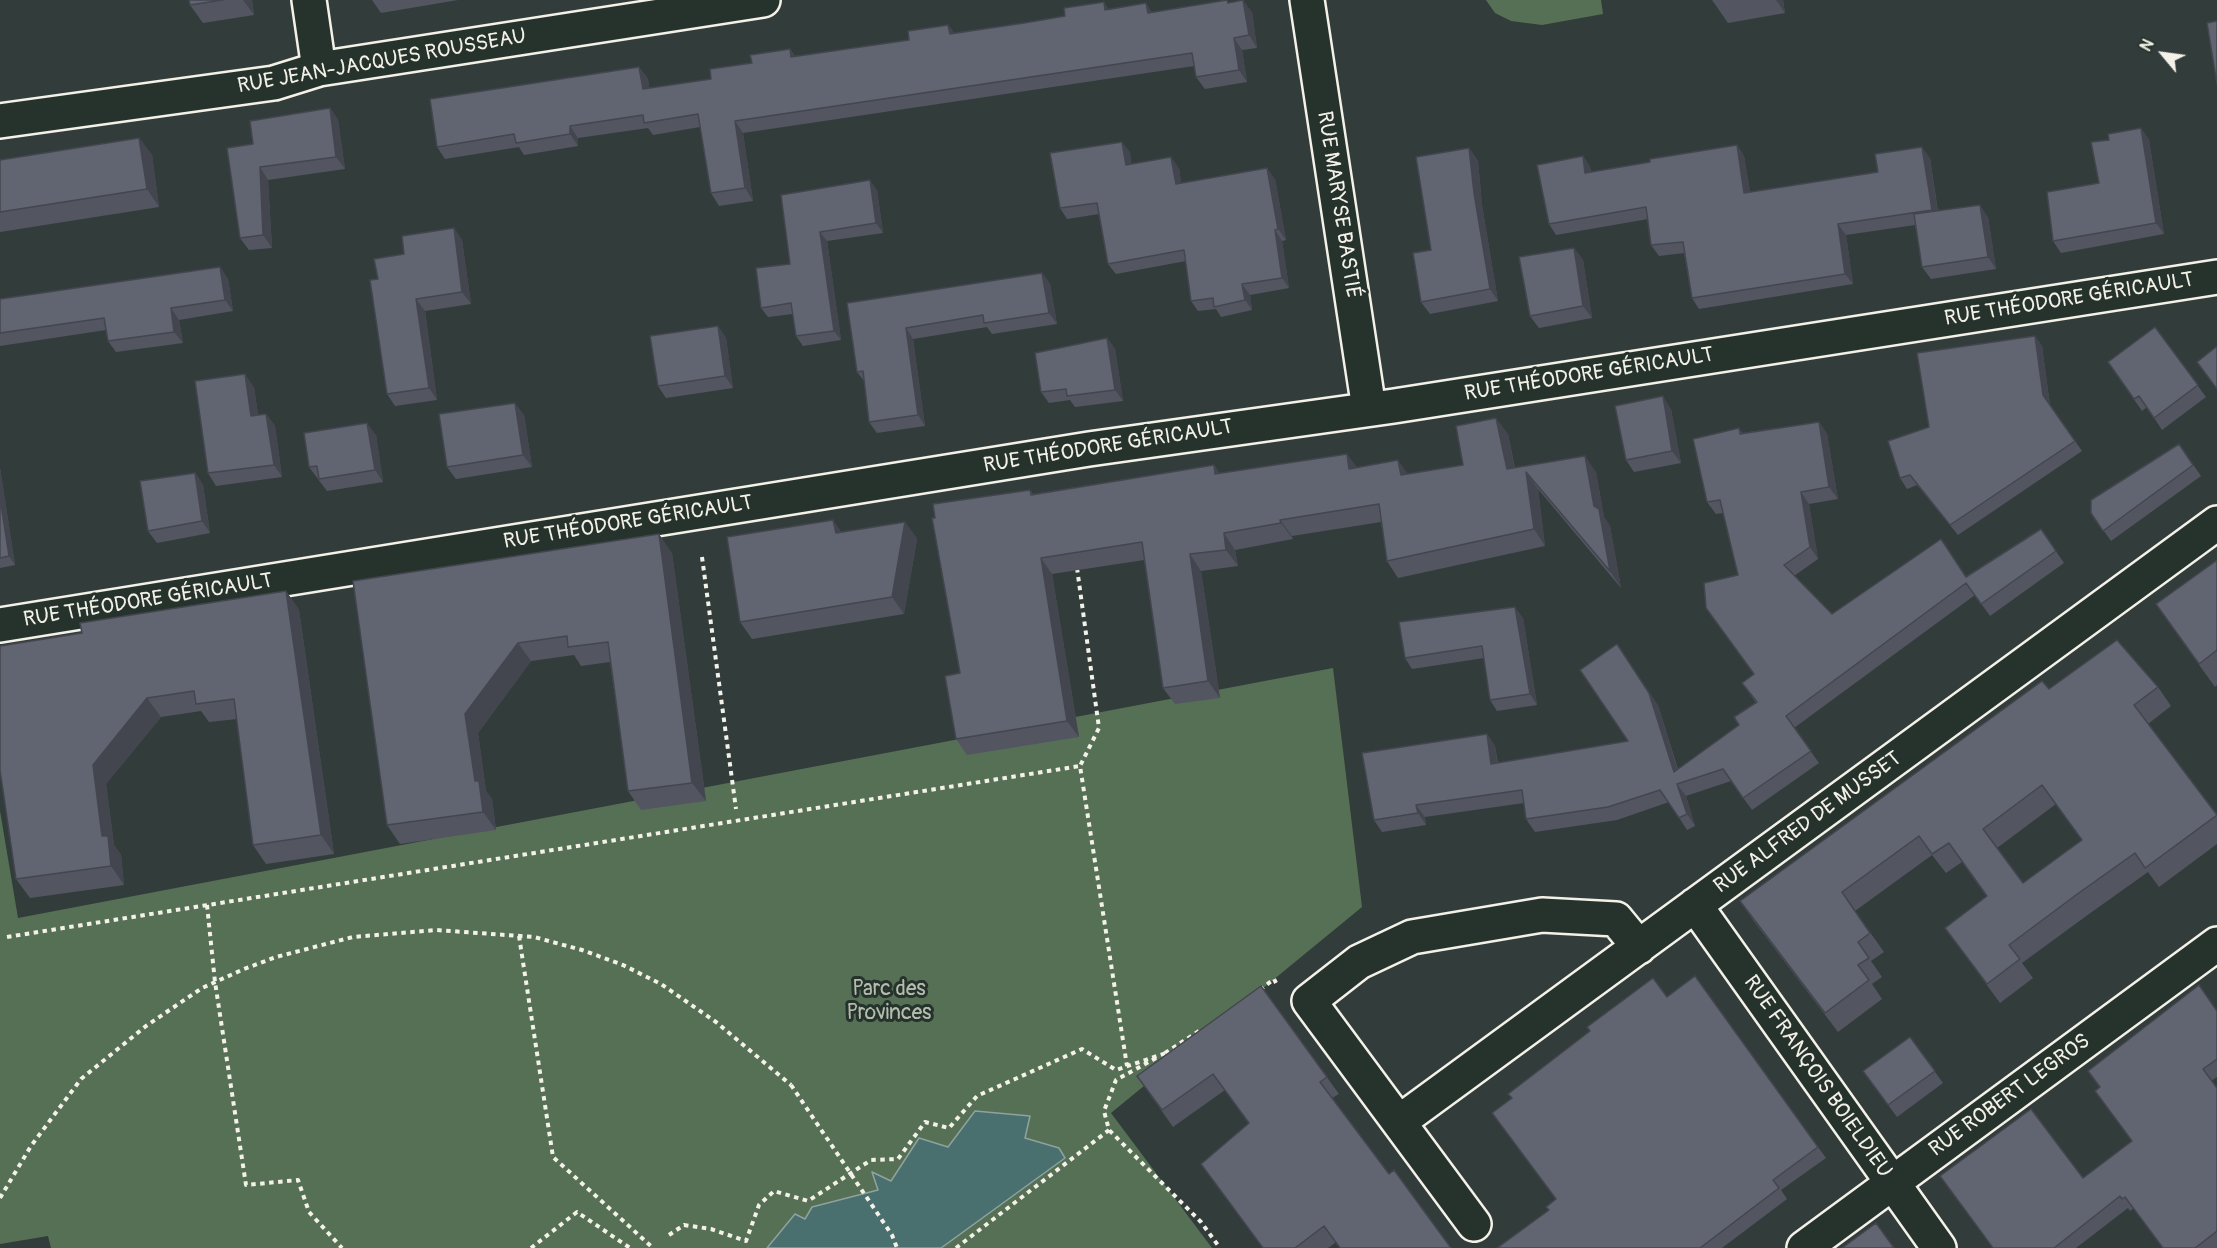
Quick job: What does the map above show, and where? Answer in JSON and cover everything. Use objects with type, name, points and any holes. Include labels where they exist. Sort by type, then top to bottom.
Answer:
[{"type":"street","points":[[309,0],[319,69]]},
{"type":"street","name":"RUE JEAN-JACQUES ROUSSEAU","points":[[0,121],[274,83],[319,69],[764,0]]},
{"type":"street","name":"RUE MARYSE BASTIÉ","points":[[1307,0],[1369,409]]},
{"type":"street","name":"RUE THÉODORE GÉRICAULT","points":[[0,625],[1077,451],[1369,409],[2217,277]]},
{"type":"street","name":"RUE ALFRED DE MUSSET","points":[[1399,1122],[2217,523]]},
{"type":"street","name":"RUE FRANÇOIS BOIELDIEU","points":[[1695,906],[1939,1248]]},
{"type":"street","points":[[1474,1224],[1308,1001],[1359,962],[1412,937],[1542,915],[1616,919],[1639,947]]},
{"type":"street","name":"RUE ROBERT LEGROS","points":[[1804,1248],[2217,944]]},
{"type":"path","points":[[702,557],[736,809]]},
{"type":"path","points":[[1076,563],[1099,728],[1080,766],[1127,1066]]},
{"type":"path","points":[[7,937],[1080,766]]},
{"type":"path","points":[[207,905],[215,982],[246,1185],[298,1180],[309,1212],[342,1248]]},
{"type":"path","points":[[0,1198],[31,1146],[81,1079],[146,1026],[215,982],[276,957],[352,937],[436,930],[534,937],[582,950],[623,965],[661,984],[716,1022],[791,1085],[892,1235],[897,1248]]},
{"type":"path","points":[[519,936],[553,1157],[653,1248]]},
{"type":"path","points":[[1258,992],[1274,979],[1279,987]]},
{"type":"path","points":[[1204,1029],[1116,1080],[1104,1111],[1109,1130],[1201,1222],[1221,1248]]},
{"type":"path","points":[[669,1235],[684,1225],[711,1229],[746,1241],[759,1205],[774,1191],[808,1201],[871,1160],[898,1159],[925,1122],[949,1128],[977,1096],[1082,1049],[1116,1071],[1166,1053]]},
{"type":"path","points":[[956,1248],[1109,1130]]},
{"type":"path","points":[[531,1248],[577,1212],[630,1248]]},
{"type":"green space","points":[[1486,0],[1601,0],[1603,14],[1542,25],[1511,21],[1495,13]]},
{"type":"green space","name":"Parc des Provinces","points":[[1333,668],[1362,907],[1111,1113],[1212,1248],[51,1248],[48,1236],[0,1244],[0,811],[18,918]]},
{"type":"water","points":[[975,1111],[1030,1116],[1025,1138],[1059,1148],[1065,1158],[941,1248],[767,1248],[795,1214],[805,1219],[812,1207],[878,1190],[872,1172],[891,1181],[919,1138],[948,1147]]},
{"type":"building","points":[[189,0],[223,0],[190,5]]},
{"type":"building","points":[[1227,0],[1228,3],[1243,0],[1249,35],[1234,38],[1239,70],[1196,77],[1192,53],[735,121],[745,188],[711,193],[698,114],[644,123],[643,115],[570,126],[570,134],[516,143],[514,134],[437,147],[430,99],[639,67],[643,89],[711,79],[710,69],[752,63],[750,55],[790,49],[791,57],[909,40],[908,31],[948,25],[950,34],[1024,23],[1065,16],[1064,8],[1104,2],[1105,10],[1146,3],[1148,13]]},
{"type":"building","points":[[2217,21],[2217,84],[2207,23]]},
{"type":"building","points":[[330,108],[336,157],[260,167],[263,235],[240,238],[227,148],[253,144],[250,121]]},
{"type":"building","points":[[2141,128],[2156,223],[2053,241],[2047,192],[2099,183],[2091,142],[2109,140],[2108,134]]},
{"type":"building","points":[[139,138],[147,189],[0,212],[0,160]]},
{"type":"building","points":[[1122,142],[1126,165],[1171,157],[1176,184],[1267,168],[1278,229],[1275,230],[1282,278],[1242,284],[1245,300],[1214,307],[1213,298],[1191,301],[1184,250],[1108,264],[1097,203],[1060,208],[1050,153]]},
{"type":"building","points":[[1737,145],[1744,193],[1878,172],[1875,154],[1922,147],[1932,210],[1838,224],[1845,274],[1692,298],[1683,242],[1651,245],[1646,207],[1549,224],[1537,165],[1583,156],[1585,173],[1650,162],[1650,159]]},
{"type":"building","points":[[1469,148],[1490,289],[1421,302],[1413,253],[1431,250],[1416,157]]},
{"type":"building","points":[[870,180],[876,223],[820,232],[834,331],[796,336],[791,303],[761,308],[756,268],[790,264],[781,195]]},
{"type":"building","points":[[1980,205],[1988,257],[1922,267],[1914,214]]},
{"type":"building","points":[[454,228],[462,292],[416,299],[429,388],[387,394],[370,280],[378,279],[374,259],[404,254],[402,236]]},
{"type":"building","points":[[1574,248],[1583,306],[1530,316],[1519,257]]},
{"type":"building","points":[[220,267],[225,300],[171,308],[174,332],[108,341],[104,318],[0,333],[0,299]]},
{"type":"building","points":[[1042,273],[1049,313],[984,323],[983,315],[906,328],[918,415],[869,422],[863,371],[857,372],[847,303]]},
{"type":"building","points":[[718,326],[725,376],[658,386],[650,336]]},
{"type":"building","points":[[2155,327],[2198,385],[2154,418],[2139,396],[2134,399],[2108,362]]},
{"type":"building","points":[[2035,336],[2043,395],[2075,441],[1950,525],[1910,475],[1900,478],[1888,441],[1929,427],[1917,353]]},
{"type":"building","points":[[1107,338],[1115,390],[1067,396],[1066,389],[1041,392],[1035,353]]},
{"type":"building","points":[[2217,348],[2217,389],[2197,362]]},
{"type":"building","points":[[245,374],[251,416],[266,414],[274,465],[208,473],[195,381]]},
{"type":"building","points":[[1663,396],[1672,451],[1626,460],[1615,406]]},
{"type":"building","points":[[515,403],[523,455],[447,467],[439,414]]},
{"type":"building","points":[[1496,418],[1507,469],[1585,456],[1594,506],[1599,509],[1610,571],[1526,472],[1534,529],[1387,561],[1379,504],[1280,520],[1281,523],[1224,533],[1226,550],[1190,554],[1208,681],[1163,688],[1142,542],[1041,558],[1067,721],[956,739],[945,676],[960,673],[932,518],[935,518],[933,504],[1030,490],[1031,495],[1214,465],[1215,474],[1347,454],[1349,469],[1398,460],[1401,475],[1463,465],[1456,426]]},
{"type":"building","points":[[1819,422],[1829,487],[1801,492],[1810,547],[1784,565],[1832,614],[1941,539],[1966,577],[2041,529],[2056,551],[1981,604],[1966,583],[1786,716],[1811,751],[1743,798],[1723,769],[1677,784],[1687,814],[1679,818],[1660,790],[1608,807],[1526,819],[1522,790],[1416,805],[1418,813],[1374,820],[1362,753],[1487,734],[1491,764],[1628,741],[1580,670],[1617,644],[1649,693],[1674,772],[1739,725],[1734,717],[1757,702],[1742,683],[1754,674],[1706,608],[1704,583],[1738,575],[1720,500],[1707,502],[1693,439],[1739,428],[1740,434]]},
{"type":"building","points":[[367,423],[375,470],[319,479],[317,466],[309,467],[304,433]]},
{"type":"building","points":[[2179,444],[2193,465],[2103,531],[2091,513],[2091,500]]},
{"type":"building","points":[[195,473],[202,521],[148,531],[140,481]]},
{"type":"building","points":[[0,498],[9,556],[0,558]]},
{"type":"building","points":[[833,520],[836,533],[905,522],[892,597],[740,622],[727,537]]},
{"type":"building","points":[[659,534],[692,783],[628,791],[608,642],[568,647],[567,636],[518,643],[465,714],[475,781],[479,781],[483,812],[387,825],[353,581]]},
{"type":"building","points":[[2217,560],[2217,650],[2199,664],[2156,604]]},
{"type":"building","points":[[286,591],[321,835],[253,845],[234,699],[196,704],[194,691],[147,698],[93,765],[102,836],[108,836],[111,866],[16,879],[0,770],[0,646],[82,633],[80,623]]},
{"type":"building","points":[[1515,607],[1530,694],[1490,700],[1482,646],[1405,658],[1399,622]]},
{"type":"building","points":[[2117,640],[2158,687],[2134,705],[2217,815],[2145,868],[2135,853],[2076,895],[2009,945],[2020,959],[1987,984],[1945,928],[1987,896],[1949,843],[1932,854],[1919,836],[1842,892],[1870,933],[1858,942],[1869,958],[1858,965],[1869,980],[1825,1013],[1740,901],[2042,681],[2049,689]],"holes":[[[2042,785],[2082,840],[2023,883],[1983,829]]]},
{"type":"building","points":[[1695,976],[1818,1147],[1773,1180],[1779,1188],[1700,1248],[1497,1248],[1549,1210],[1546,1207],[1556,1199],[1492,1113],[1512,1098],[1508,1094],[1590,1031],[1587,1027],[1653,978],[1667,997]]},
{"type":"building","points":[[2199,985],[2217,1011],[2217,1059],[2203,1069],[2217,1088],[2217,1231],[2195,1248],[2163,1248],[2125,1197],[2122,1199],[2120,1196],[2054,1248],[1993,1248],[1940,1176],[2031,1109],[2083,1178],[2132,1141],[2095,1091],[2100,1087],[2088,1071]]},
{"type":"building","points":[[1261,986],[1327,1077],[1320,1082],[1389,1174],[1394,1170],[1451,1248],[1340,1248],[1324,1226],[1295,1248],[1263,1248],[1201,1164],[1249,1123],[1213,1074],[1162,1110],[1137,1076]]},
{"type":"building","points":[[1910,1037],[1935,1071],[1888,1105],[1863,1071]]},
{"type":"building","points":[[1876,1223],[1894,1248],[1842,1248]]}]
